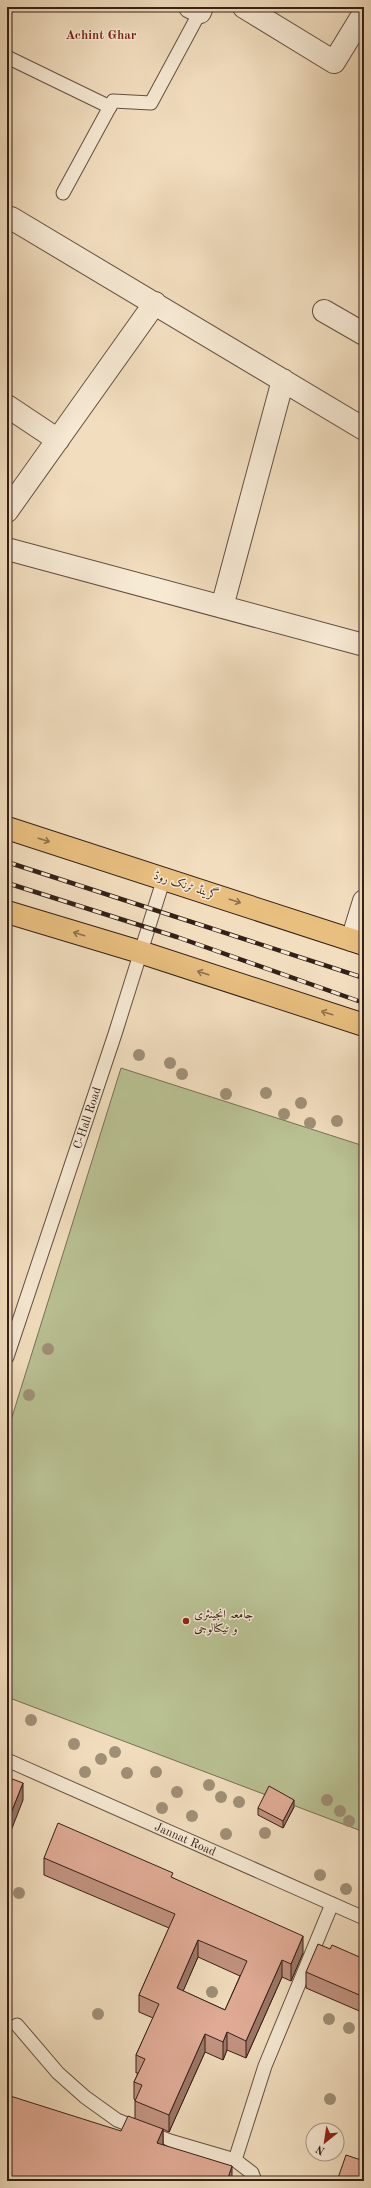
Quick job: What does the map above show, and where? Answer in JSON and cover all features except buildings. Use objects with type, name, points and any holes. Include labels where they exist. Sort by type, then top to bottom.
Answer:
[{"type":"main road","name":"گرینڈ ٹرنک روڈ","points":[[7,828],[358,942]]},
{"type":"main road","points":[[7,912],[140,952],[364,1025]]},
{"type":"street","points":[[244,7],[334,62],[364,13]]},
{"type":"street","points":[[11,218],[155,302],[364,429]]},
{"type":"street","points":[[7,511],[155,302]]},
{"type":"street","points":[[324,311],[364,334]]},
{"type":"street","points":[[222,607],[284,380]]},
{"type":"street","points":[[7,406],[58,440]]},
{"type":"street","points":[[7,549],[364,645]]},
{"type":"street","points":[[358,942],[364,901]]},
{"type":"lane","points":[[63,193],[113,101],[151,103],[197,9]]},
{"type":"lane","points":[[7,57],[110,106]]},
{"type":"lane","name":"C-Hall Road","points":[[7,1357],[164,878]]},
{"type":"lane","name":"Jannat Road","points":[[7,1760],[364,1918]]},
{"type":"lane","points":[[235,2160],[265,2066],[332,1904]]},
{"type":"lane","points":[[16,2025],[58,2073],[85,2097],[117,2120],[170,2141],[235,2160],[252,2173],[255,2181]]},
{"type":"green space","points":[[121,1068],[364,1146],[364,1832],[7,1697],[7,1433]]},
{"type":"railway","points":[[7,862],[364,978]]},
{"type":"railway","points":[[7,883],[177,937],[364,1003]]},
{"type":"place","name":"جامعہ انجینئری و ٹیکنالوجی","points":[[186,1621]]},
{"type":"district","name":"Achint Ghar","points":[[101,34]]}]
